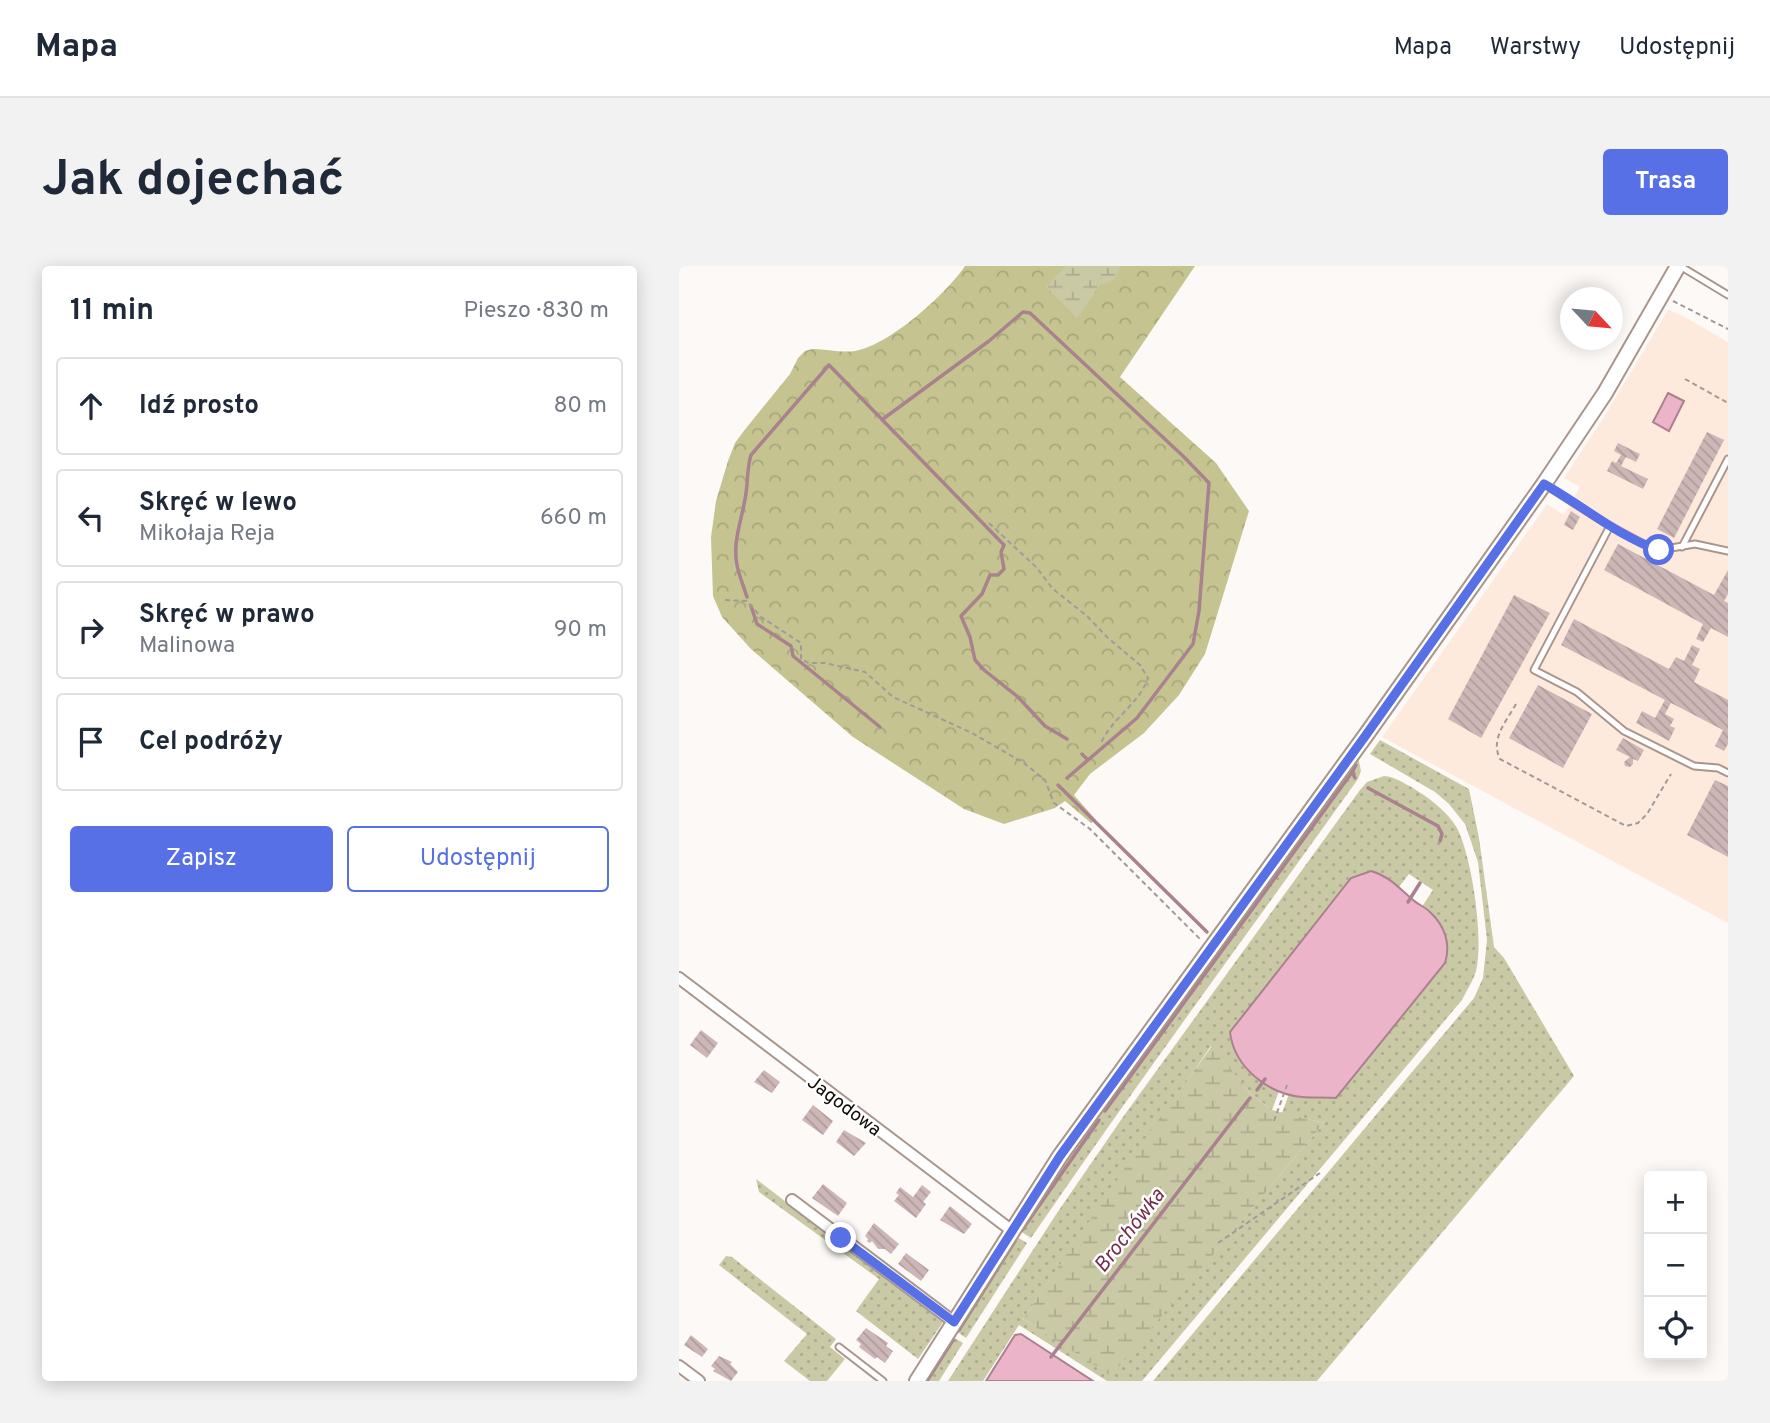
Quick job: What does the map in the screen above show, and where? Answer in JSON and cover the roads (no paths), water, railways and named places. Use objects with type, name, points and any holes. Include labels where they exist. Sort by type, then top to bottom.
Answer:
[{"type":"street","points":[[917,1381],[1060,1156],[1544,484],[1605,393],[1679,266]]},
{"type":"street","name":"Jagodowa","points":[[679,978],[1011,1230]]},
{"type":"street","points":[[792,1200],[954,1322]]},
{"type":"street","points":[[679,1366],[699,1381]]},
{"type":"lane","points":[[1679,266],[1728,295]]},
{"type":"lane","points":[[1682,547],[1728,459]]},
{"type":"lane","points":[[1544,484],[1647,546],[1659,550],[1695,544],[1728,551]]},
{"type":"lane","points":[[1610,526],[1534,670],[1577,692],[1624,731],[1694,766],[1719,768],[1728,773]]},
{"type":"lane","points":[[839,1348],[883,1381]]},
{"type":"waterway","points":[[883,419],[989,341],[1023,312],[1030,313],[1209,483],[1199,611],[1193,644],[1137,718],[1088,760]]},
{"type":"waterway","points":[[747,597],[738,569],[736,547],[751,455],[829,365],[1004,545],[1001,552],[1004,569],[998,575],[990,575],[982,594],[961,616],[970,637],[975,660],[1018,697],[1045,726],[1067,739]]},
{"type":"waterway","points":[[751,606],[757,624],[791,646],[793,656],[880,727]]},
{"type":"waterway","points":[[1067,778],[1088,760],[1082,754]]},
{"type":"waterway","name":"Brochówka","points":[[1355,778],[1352,772],[1356,765]]},
{"type":"waterway","points":[[1105,1111],[1353,771]]},
{"type":"waterway","points":[[1058,785],[1207,932]]},
{"type":"waterway","name":"Brochówka","points":[[1368,788],[1438,826],[1442,834],[1440,841]]},
{"type":"waterway","name":"Brochówka","points":[[1408,902],[1420,883]]},
{"type":"waterway","name":"Brochówka","points":[[1257,1090],[1265,1079]]},
{"type":"waterway","name":"Brochówka","points":[[1051,1357],[1250,1098]]},
{"type":"waterway","points":[[1022,1230],[1099,1120]]},
{"type":"waterway","points":[[959,1330],[1015,1241]]},
{"type":"waterway","points":[[927,1381],[953,1340]]}]
